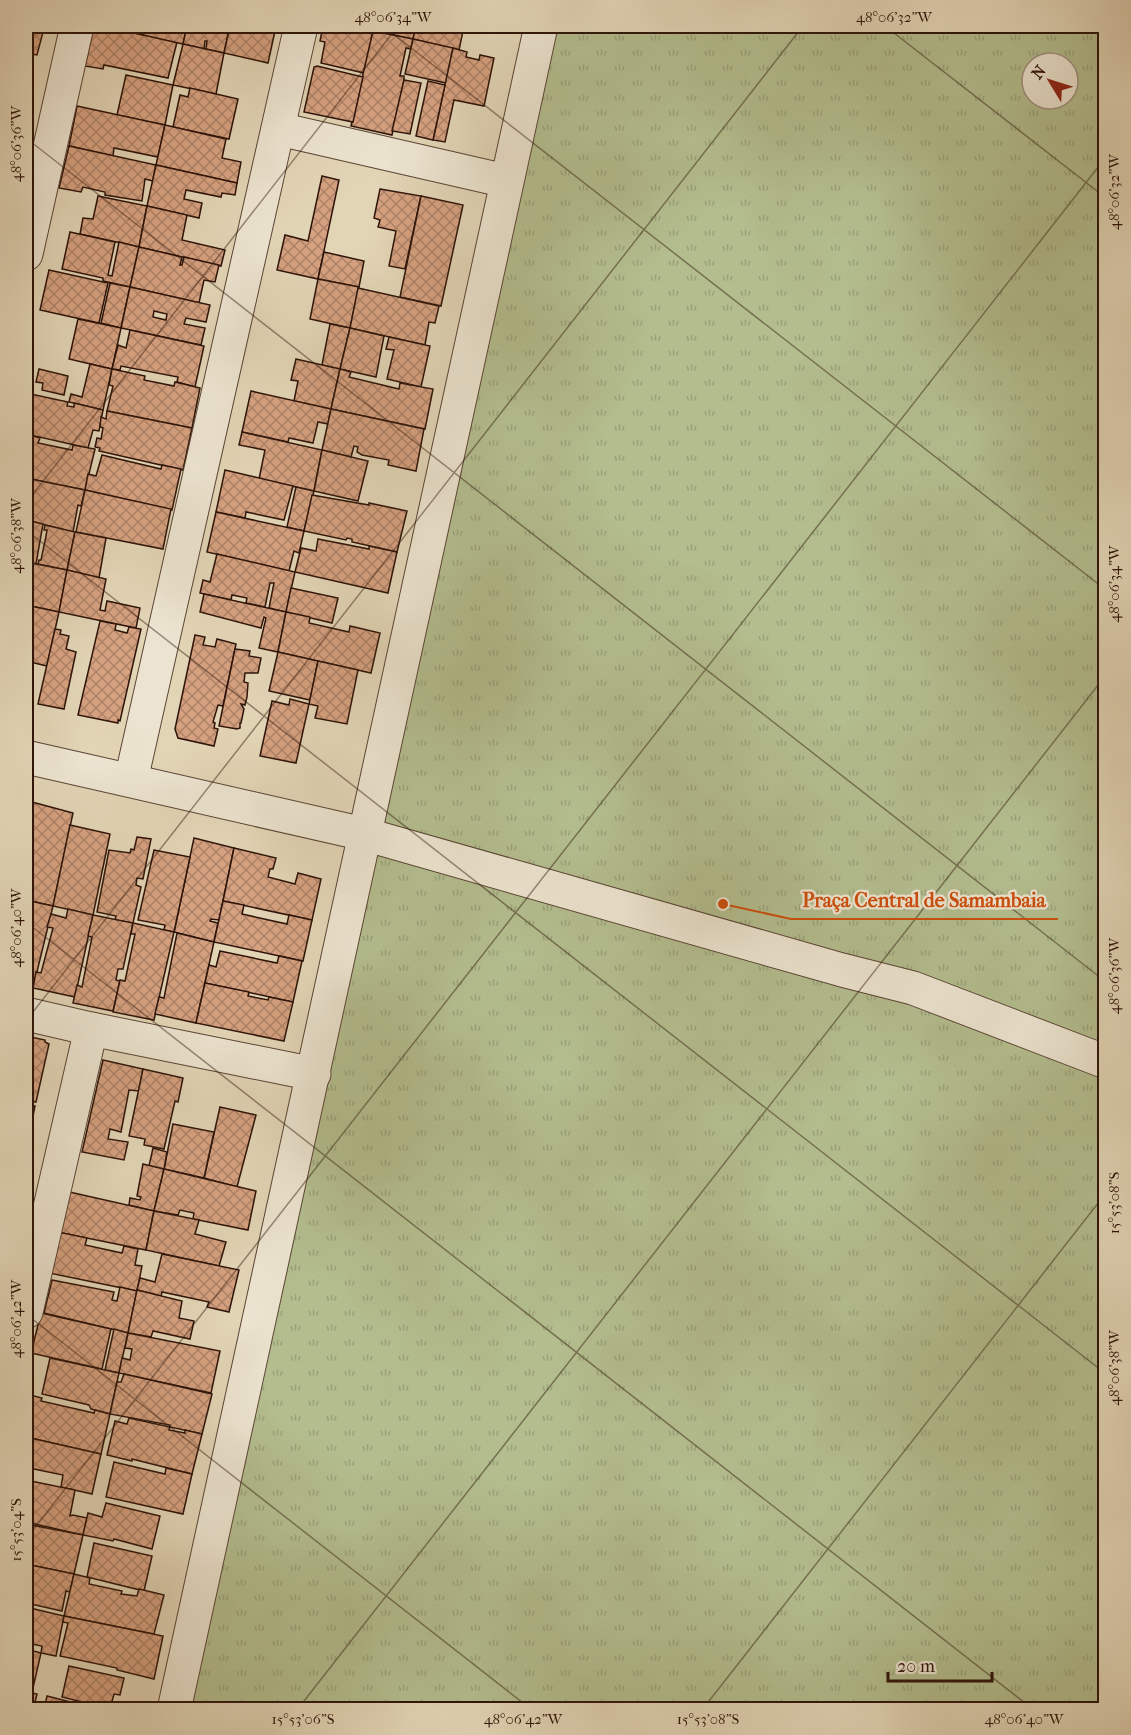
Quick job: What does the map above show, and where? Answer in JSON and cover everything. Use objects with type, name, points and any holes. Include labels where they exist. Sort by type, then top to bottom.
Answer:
[{"type":"street","points":[[26,254],[77,26]]},
{"type":"street","points":[[131,780],[301,26]]},
{"type":"street","points":[[174,1710],[541,26]]},
{"type":"street","points":[[279,129],[506,181]]},
{"type":"street","points":[[26,757],[364,834],[842,970],[913,988],[1106,1062]]},
{"type":"street","points":[[26,1014],[314,1074]]},
{"type":"street","points":[[26,1312],[91,1029]]},
{"type":"green space","points":[[531,26],[1105,26],[1105,1709],[165,1710]]},
{"type":"building","points":[[26,26],[38,26],[37,30],[43,32],[37,55],[26,53]]},
{"type":"building","points":[[94,26],[177,42],[168,78],[104,65],[103,69],[85,66]]},
{"type":"building","points":[[102,26],[145,26],[143,35]]},
{"type":"building","points":[[145,26],[187,26],[183,44],[143,35]]},
{"type":"building","points":[[187,26],[230,26],[224,53],[206,49],[207,41],[205,41],[204,49],[183,44]]},
{"type":"building","points":[[230,26],[253,26],[275,31],[268,63],[224,53]]},
{"type":"building","points":[[253,26],[273,26],[271,30]]},
{"type":"building","points":[[323,26],[349,26],[373,31],[364,73],[321,63],[325,42],[320,41]]},
{"type":"building","points":[[349,26],[416,26],[413,39]]},
{"type":"building","points":[[416,26],[464,26],[459,50],[413,39]]},
{"type":"building","points":[[373,31],[413,39],[411,49],[406,48],[400,76],[404,76],[404,80],[392,135],[351,126]]},
{"type":"building","points":[[413,39],[453,48],[446,83],[405,74]]},
{"type":"building","points":[[183,44],[224,53],[216,94],[173,85]]},
{"type":"building","points":[[453,48],[467,52],[466,57],[479,60],[480,55],[494,58],[484,106],[454,100],[445,142],[433,140]]},
{"type":"building","points":[[314,67],[363,77],[353,122],[304,112]]},
{"type":"building","points":[[126,75],[173,85],[165,125],[117,115]]},
{"type":"building","points":[[404,80],[421,83],[410,134],[392,131]]},
{"type":"building","points":[[428,81],[445,85],[433,140],[416,136]]},
{"type":"building","points":[[190,88],[238,99],[229,139],[173,127],[180,95],[188,97]]},
{"type":"building","points":[[77,106],[165,125],[158,157],[114,148],[113,156],[69,146]]},
{"type":"building","points":[[165,125],[226,139],[222,158],[241,162],[237,183],[156,165]]},
{"type":"building","points":[[69,146],[156,165],[153,181],[145,179],[142,201],[105,195],[105,192],[83,187],[81,192],[59,188]]},
{"type":"building","points":[[156,165],[237,183],[235,195],[222,193],[221,197],[186,190],[184,199],[202,203],[199,218],[147,206]]},
{"type":"building","points":[[322,176],[339,180],[318,279],[277,270],[285,235],[308,241]]},
{"type":"building","points":[[380,189],[421,196],[405,269],[389,266],[396,231],[378,227],[380,220],[374,218]]},
{"type":"building","points":[[98,196],[147,206],[139,247],[80,234],[83,218],[93,219]]},
{"type":"building","points":[[421,196],[463,205],[441,306],[400,297]]},
{"type":"building","points":[[147,206],[187,215],[182,240],[225,250],[221,266],[139,247]]},
{"type":"building","points":[[70,232],[115,242],[108,275],[112,276],[119,242],[139,247],[130,287],[62,269]]},
{"type":"building","points":[[139,247],[182,257],[180,265],[184,257],[219,265],[215,282],[204,280],[199,303],[130,287]]},
{"type":"building","points":[[324,252],[364,261],[359,287],[318,279]]},
{"type":"building","points":[[49,270],[108,283],[99,323],[40,310]]},
{"type":"building","points":[[318,279],[359,287],[350,328],[310,319]]},
{"type":"building","points":[[110,283],[130,287],[121,328],[101,323]]},
{"type":"building","points":[[130,287],[210,305],[206,322],[186,318],[184,324],[205,328],[201,345],[121,328]],"holes":[[[154,311],[167,314],[166,320],[153,317]]]},
{"type":"building","points":[[358,288],[439,306],[435,323],[429,322],[425,345],[350,328]]},
{"type":"building","points":[[78,319],[121,328],[112,369],[69,359]]},
{"type":"building","points":[[330,324],[350,328],[340,369],[322,365]]},
{"type":"building","points":[[350,328],[384,336],[376,377],[340,369]]},
{"type":"building","points":[[130,330],[204,346],[195,387],[177,382],[178,377],[121,366],[120,370],[112,369],[118,345],[126,348]]},
{"type":"building","points":[[389,337],[430,346],[421,387],[387,379],[394,350],[386,349]]},
{"type":"building","points":[[296,359],[340,369],[331,409],[294,401],[298,381],[291,380]]},
{"type":"building","points":[[90,364],[112,369],[103,410],[69,402],[71,394],[82,397]]},
{"type":"building","points":[[39,369],[68,376],[64,395],[42,390],[43,383],[36,382]]},
{"type":"building","points":[[112,369],[145,376],[144,380],[174,386],[175,382],[200,388],[192,428],[107,411],[113,386],[109,385]]},
{"type":"building","points":[[340,369],[351,372],[349,377],[399,389],[400,383],[433,389],[425,429],[331,409]]},
{"type":"building","points":[[251,391],[331,409],[328,424],[318,422],[313,443],[289,438],[288,442],[242,432]]},
{"type":"building","points":[[26,393],[68,402],[67,406],[74,407],[74,403],[103,410],[99,431],[93,430],[88,448],[26,434]]},
{"type":"building","points":[[331,409],[424,429],[416,471],[388,465],[389,460],[362,455],[357,452],[358,447],[354,446],[351,457],[322,450]]},
{"type":"building","points":[[107,411],[192,428],[183,470],[99,451],[100,448],[95,447],[97,438],[101,439],[103,428],[100,427],[101,417],[106,419]]},
{"type":"building","points":[[242,432],[322,450],[314,491],[259,479],[265,450],[239,445]]},
{"type":"building","points":[[26,434],[40,438],[38,443],[72,450],[73,445],[95,449],[85,490],[26,478]]},
{"type":"building","points":[[322,450],[368,461],[358,501],[314,491]]},
{"type":"building","points":[[102,455],[161,469],[162,465],[181,469],[172,510],[85,490],[88,474],[96,476]]},
{"type":"building","points":[[225,470],[293,486],[284,520],[246,512],[245,518],[216,512]]},
{"type":"building","points":[[26,478],[85,490],[81,506],[78,505],[73,532],[26,520]]},
{"type":"building","points":[[296,487],[314,491],[304,531],[287,527]]},
{"type":"building","points":[[85,490],[171,509],[163,549],[76,532]]},
{"type":"building","points":[[312,495],[407,511],[397,552],[352,542],[352,539],[347,538],[346,540],[304,531]]},
{"type":"building","points":[[216,512],[304,531],[299,553],[294,551],[289,571],[207,552]]},
{"type":"building","points":[[26,520],[43,524],[36,564],[26,562]]},
{"type":"building","points":[[45,525],[75,532],[67,570],[38,564],[46,536]]},
{"type":"building","points":[[75,532],[106,538],[99,578],[67,570]]},
{"type":"building","points":[[318,539],[397,552],[388,593],[295,572],[301,548],[316,551]]},
{"type":"building","points":[[217,554],[295,572],[286,612],[269,608],[274,583],[270,583],[265,607],[246,603],[247,598],[232,595],[231,600],[200,593],[203,580],[210,582]]},
{"type":"building","points":[[26,562],[67,570],[59,612],[26,605]]},
{"type":"building","points":[[67,570],[106,579],[100,610],[105,611],[107,601],[140,608],[136,628],[59,612]]},
{"type":"building","points":[[291,588],[338,598],[332,623],[286,612]]},
{"type":"building","points":[[204,594],[286,612],[278,652],[259,648],[266,618],[264,617],[261,628],[200,612]]},
{"type":"building","points":[[26,605],[59,612],[47,666],[26,661]]},
{"type":"building","points":[[286,612],[310,617],[309,623],[349,632],[350,626],[380,633],[371,673],[278,652]]},
{"type":"building","points":[[100,621],[116,624],[115,630],[127,633],[129,627],[141,629],[118,723],[78,715]]},
{"type":"building","points":[[55,629],[61,630],[60,634],[69,636],[66,649],[76,652],[64,709],[38,704]]},
{"type":"building","points":[[195,635],[205,637],[203,645],[215,647],[217,639],[236,644],[223,706],[218,705],[213,722],[215,723],[214,728],[218,729],[214,746],[178,738],[175,729]]},
{"type":"building","points":[[235,649],[250,651],[249,656],[261,658],[258,673],[245,673],[244,682],[248,683],[247,697],[245,705],[241,704],[244,709],[240,728],[237,729],[219,726]]},
{"type":"building","points":[[278,652],[318,661],[310,700],[269,691]]},
{"type":"building","points":[[318,661],[358,670],[347,724],[315,718],[318,706],[309,704]]},
{"type":"building","points":[[290,699],[309,704],[296,763],[260,756],[272,701],[289,705]]},
{"type":"building","points":[[32,802],[73,813],[53,906],[26,900],[26,848],[29,831],[26,829]]},
{"type":"building","points":[[70,825],[110,834],[93,915],[53,906]]},
{"type":"building","points":[[137,837],[151,839],[143,879],[137,878],[136,885],[141,887],[133,923],[115,920],[116,916],[97,912],[109,850],[130,853],[131,849],[134,850]]},
{"type":"building","points":[[194,838],[234,848],[219,920],[211,919],[210,921],[218,923],[214,942],[174,932]]},
{"type":"building","points":[[234,848],[276,858],[268,877],[295,884],[298,873],[321,879],[312,920],[223,901]]},
{"type":"building","points":[[154,850],[190,857],[174,932],[164,930],[165,925],[138,920]]},
{"type":"building","points":[[26,900],[53,906],[33,988],[26,986]]},
{"type":"building","points":[[223,901],[244,905],[242,914],[287,924],[289,915],[312,920],[303,961],[214,942]]},
{"type":"building","points":[[68,909],[93,915],[75,997],[33,988],[36,972],[41,973],[53,928],[47,927],[51,914],[66,918]]},
{"type":"building","points":[[93,915],[133,923],[123,969],[118,969],[116,980],[120,981],[113,1011],[73,1003],[77,985],[82,987],[92,937],[88,936]]},
{"type":"building","points":[[133,923],[174,932],[154,1020],[113,1012],[120,980],[125,981],[135,934],[131,934]]},
{"type":"building","points":[[177,933],[214,942],[196,1023],[155,1014],[159,997],[164,998]]},
{"type":"building","points":[[220,951],[277,963],[279,956],[302,961],[293,1002],[205,983],[209,965],[216,967]]},
{"type":"building","points":[[205,983],[249,992],[248,996],[293,1002],[284,1041],[196,1023]]},
{"type":"building","points":[[26,1036],[45,1040],[49,1044],[36,1102],[26,1100]]},
{"type":"building","points":[[103,1060],[143,1069],[139,1091],[129,1090],[121,1132],[110,1129],[108,1139],[128,1142],[124,1160],[82,1152]]},
{"type":"building","points":[[143,1069],[183,1078],[164,1149],[144,1145],[145,1139],[129,1136]]},
{"type":"building","points":[[26,1105],[35,1106],[30,1132],[26,1131]]},
{"type":"building","points":[[220,1107],[256,1115],[237,1187],[204,1178]]},
{"type":"building","points":[[173,1124],[214,1132],[204,1178],[164,1169]]},
{"type":"building","points":[[153,1148],[167,1152],[164,1169],[149,1166]]},
{"type":"building","points":[[143,1164],[164,1169],[154,1211],[129,1205],[130,1198],[140,1200],[141,1197],[137,1196]]},
{"type":"building","points":[[164,1169],[256,1191],[248,1230],[193,1219],[194,1213],[180,1210],[178,1215],[154,1211]]},
{"type":"building","points":[[65,1191],[154,1211],[146,1250],[57,1232]]},
{"type":"building","points":[[154,1211],[199,1220],[195,1234],[226,1242],[219,1266],[146,1250]]},
{"type":"building","points":[[58,1232],[87,1238],[85,1245],[122,1253],[124,1246],[138,1249],[135,1265],[142,1266],[137,1291],[49,1273]]},
{"type":"building","points":[[162,1254],[239,1270],[229,1312],[207,1307],[209,1302],[162,1292],[161,1296],[137,1290],[140,1278],[155,1282]]},
{"type":"building","points":[[52,1280],[114,1292],[112,1300],[117,1301],[120,1287],[137,1291],[128,1333],[44,1313]]},
{"type":"building","points":[[137,1290],[182,1301],[179,1318],[194,1321],[190,1339],[153,1331],[151,1337],[128,1333]]},
{"type":"building","points":[[41,1313],[111,1329],[102,1369],[31,1353]]},
{"type":"building","points":[[114,1329],[128,1333],[119,1373],[105,1370]]},
{"type":"building","points":[[128,1333],[220,1351],[211,1393],[119,1373],[122,1358],[130,1360],[132,1349],[125,1348]]},
{"type":"building","points":[[50,1358],[119,1373],[110,1414],[91,1409],[89,1405],[42,1394]]},
{"type":"building","points":[[124,1374],[212,1394],[202,1434],[170,1427],[170,1425],[110,1414],[117,1382],[121,1382]]},
{"type":"building","points":[[26,1394],[42,1398],[41,1401],[94,1413],[95,1410],[110,1414],[101,1454],[26,1437]]},
{"type":"building","points":[[129,1418],[170,1427],[169,1430],[185,1433],[185,1430],[202,1434],[192,1474],[107,1455],[115,1421],[127,1424]]},
{"type":"building","points":[[26,1437],[101,1454],[92,1494],[61,1487],[63,1475],[29,1468],[26,1480]]},
{"type":"building","points":[[114,1462],[165,1474],[166,1468],[192,1474],[183,1514],[106,1497]]},
{"type":"building","points":[[26,1480],[75,1490],[70,1516],[87,1518],[83,1535],[26,1522]]},
{"type":"building","points":[[106,1503],[160,1516],[152,1549],[114,1539],[113,1541],[83,1535],[88,1513],[102,1517]]},
{"type":"building","points":[[26,1524],[83,1535],[74,1574],[26,1564]]},
{"type":"building","points":[[94,1543],[152,1556],[144,1591],[87,1577]]},
{"type":"building","points":[[26,1564],[74,1574],[70,1592],[66,1591],[62,1611],[26,1603]]},
{"type":"building","points":[[74,1574],[90,1578],[89,1584],[122,1591],[121,1594],[137,1596],[139,1589],[164,1595],[154,1634],[64,1616]]},
{"type":"building","points":[[26,1607],[64,1616],[56,1656],[41,1653],[42,1646],[26,1643]]},
{"type":"building","points":[[64,1616],[163,1636],[154,1679],[117,1670],[117,1668],[60,1656],[68,1623],[63,1622]]},
{"type":"building","points":[[26,1649],[41,1653],[33,1688],[26,1687]]},
{"type":"building","points":[[69,1666],[124,1678],[120,1695],[114,1694],[110,1709],[62,1697]]},
{"type":"building","points":[[26,1692],[37,1694],[33,1710],[26,1710]]},
{"type":"building","points":[[47,1696],[102,1710],[44,1710]]},
{"type":"place","name":"Praça Central de Samambaia","points":[[723,904]]}]
